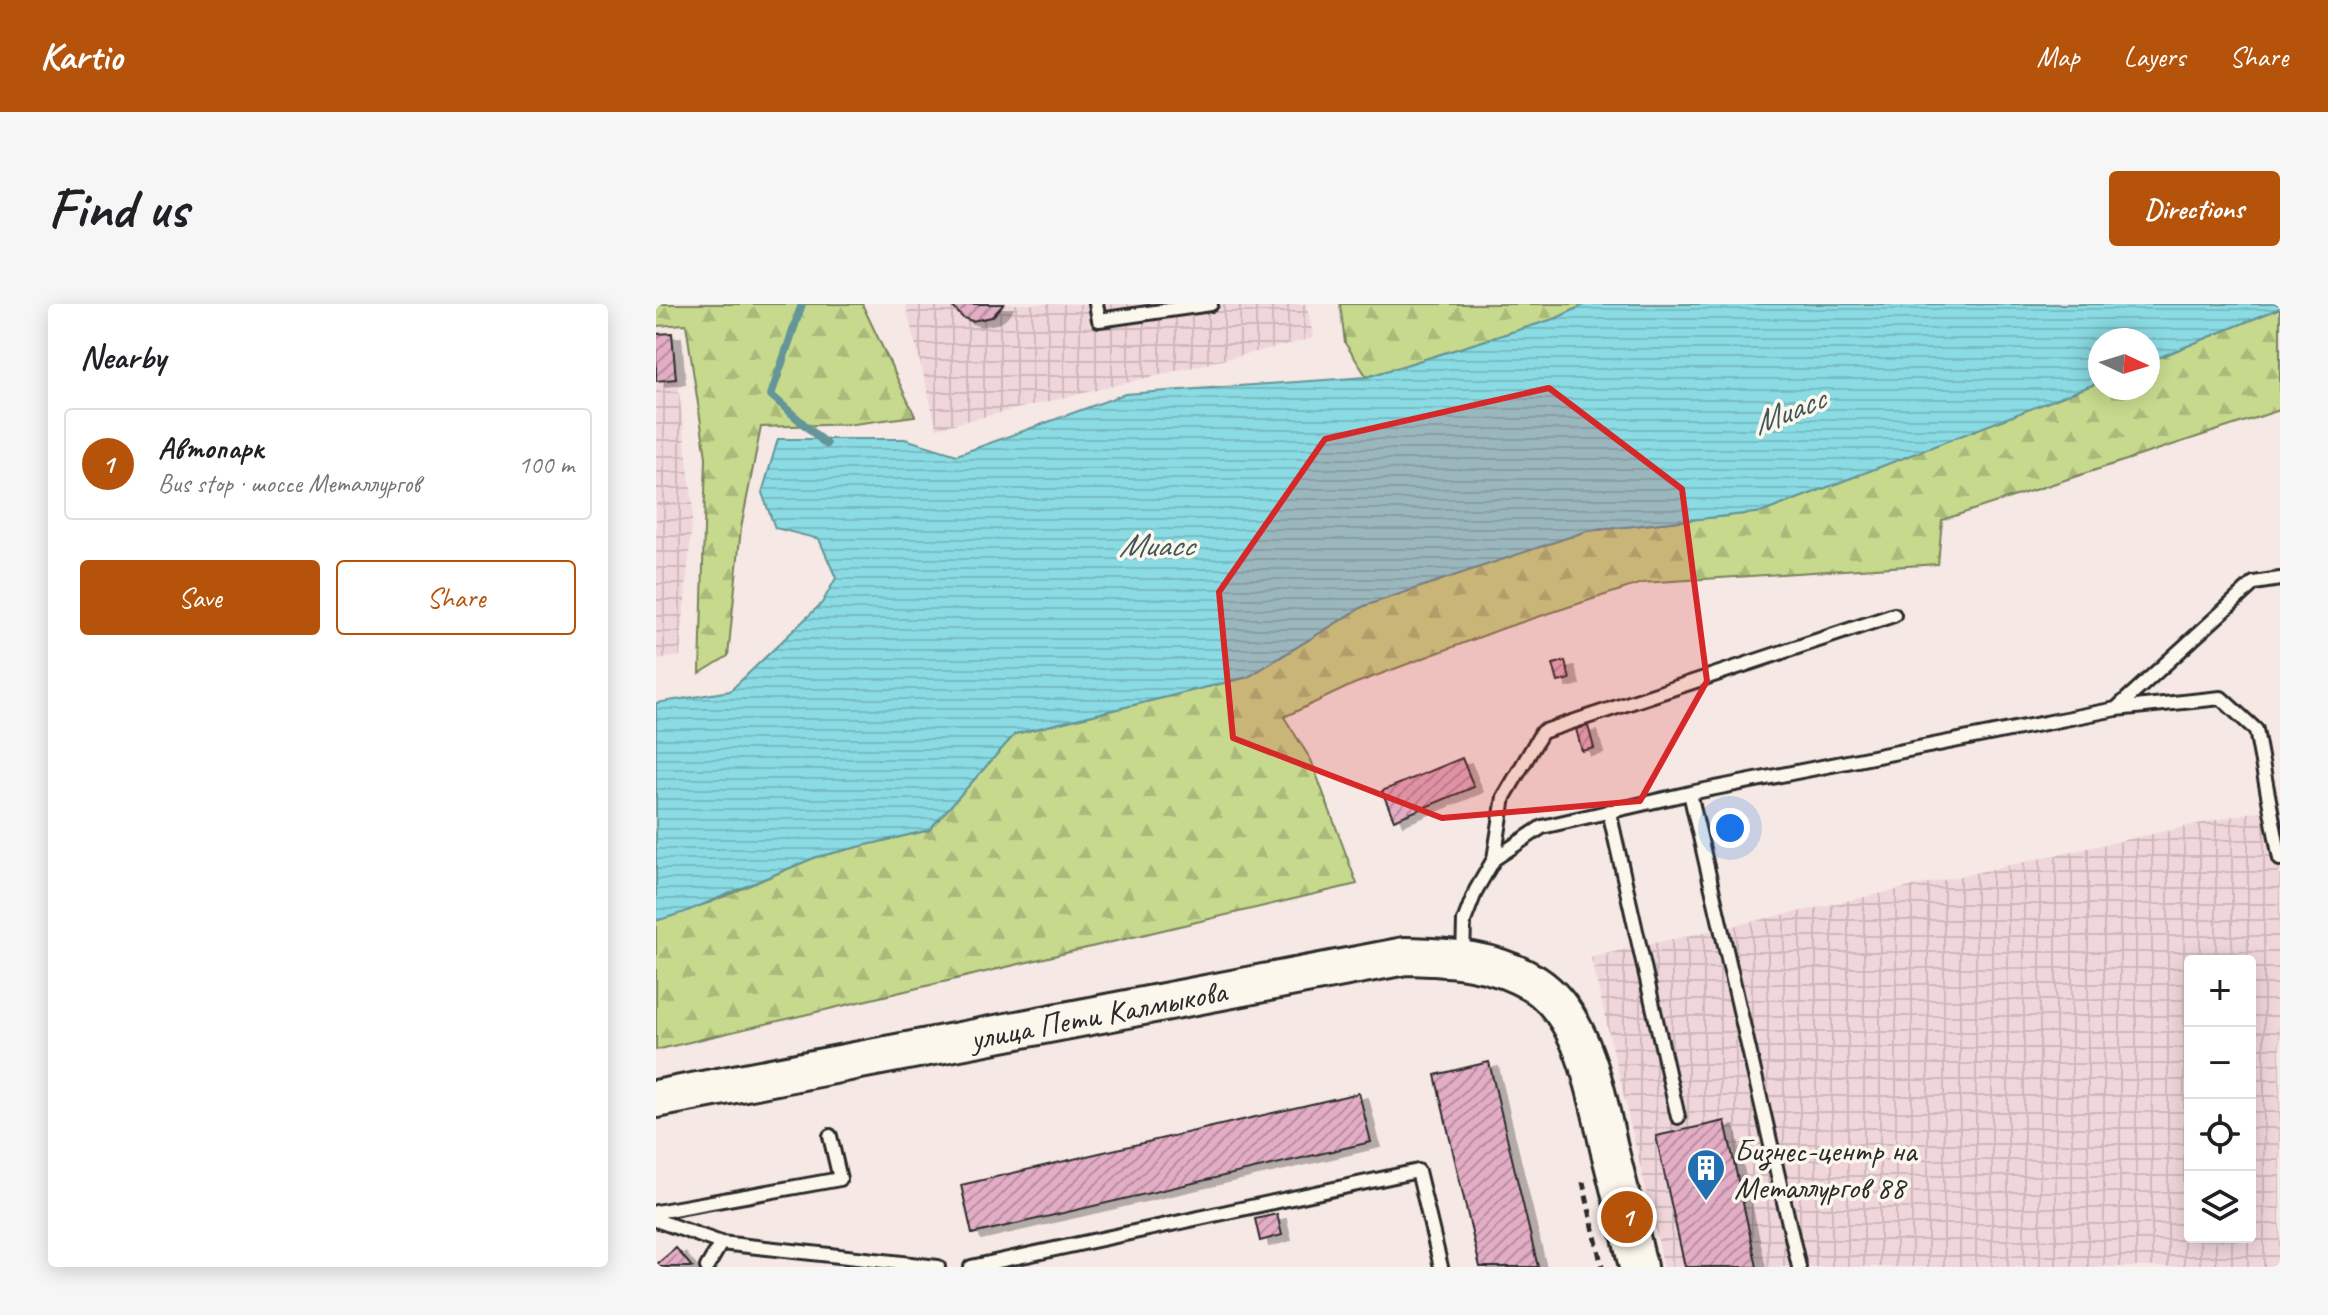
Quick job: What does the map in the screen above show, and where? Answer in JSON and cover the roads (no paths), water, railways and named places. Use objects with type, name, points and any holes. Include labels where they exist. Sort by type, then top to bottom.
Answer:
[{"type":"main road","name":"улица Пети Калмыкова","points":[[656,1099],[1405,956],[1463,958],[1501,967],[1537,985],[1563,1011],[1590,1070],[1638,1267]]},
{"type":"lane","points":[[1096,304],[1099,320],[1211,304]]},
{"type":"lane","points":[[2116,709],[2254,583],[2280,579]]},
{"type":"lane","points":[[1463,958],[1464,921],[1476,890],[1494,859],[1504,797],[1542,732],[1894,615]]},
{"type":"lane","points":[[1494,859],[1542,827],[1690,793],[2116,709],[2221,698],[2256,730],[2280,859]]},
{"type":"lane","points":[[1690,793],[1799,1267]]},
{"type":"lane","points":[[1609,811],[1678,1117]]},
{"type":"lane","points":[[656,1212],[840,1179],[830,1136]]},
{"type":"lane","points":[[971,1267],[1418,1171],[1441,1267]]},
{"type":"lane","points":[[656,1220],[721,1243],[938,1267]]},
{"type":"lane","points":[[707,1267],[721,1243]]},
{"type":"water","name":"Миасс","points":[[1586,304],[2280,304],[2280,308],[2160,357],[2160,328],[2088,328],[2088,387],[1763,512],[1587,531],[1364,606],[1248,677],[1015,734],[929,830],[816,857],[685,912],[656,921],[656,703],[730,691],[822,603],[836,578],[819,539],[775,528],[762,493],[778,439],[905,439],[957,455],[1125,394],[1367,377],[1557,318]]},
{"type":"waterway","points":[[802,304],[771,395],[826,444]]},
{"type":"place","name":"Бизнес-центр на Металлургов 88","points":[[1706,1202]]},
{"type":"place","name":"Автопарк","points":[[1627,1217]]}]
